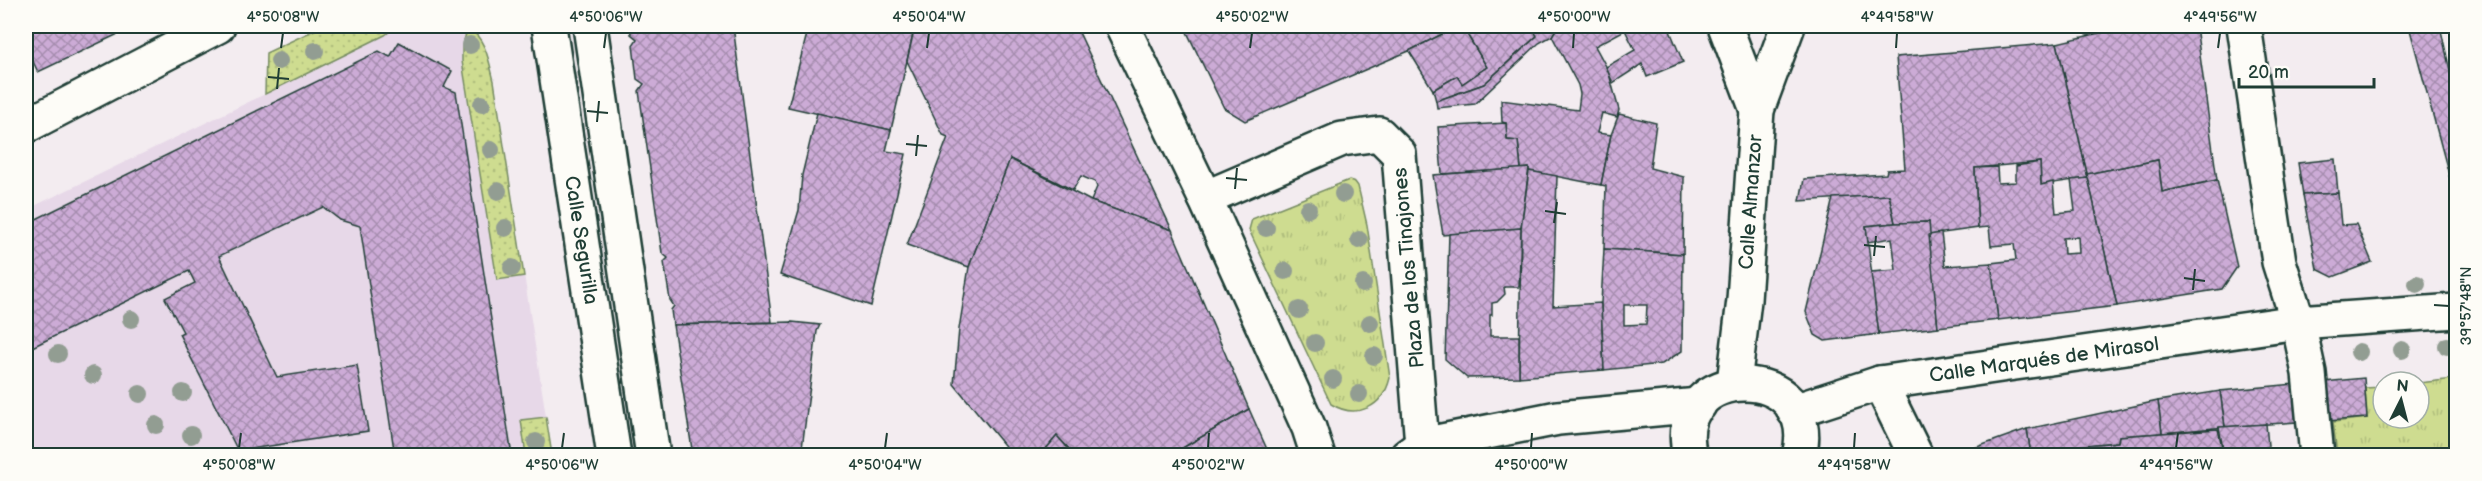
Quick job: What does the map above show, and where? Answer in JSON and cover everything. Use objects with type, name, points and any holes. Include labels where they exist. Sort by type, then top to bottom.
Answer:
[{"type":"street","points":[[26,126],[218,26]]},
{"type":"street","name":"Calle Segurilla","points":[[549,26],[614,456]]},
{"type":"street","name":"Calle Segurilla","points":[[590,26],[653,456]]},
{"type":"street","points":[[1122,26],[1205,198],[1309,428],[1318,456]]},
{"type":"street","points":[[1725,26],[1757,110]]},
{"type":"street","name":"Calle Almanzor","points":[[1734,383],[1743,300],[1757,110],[1788,26]]},
{"type":"street","points":[[2244,26],[2278,262],[2298,322],[2309,373],[2317,456]]},
{"type":"street","name":"Plaza de los Tinajones","points":[[1205,198],[1342,139],[1379,134],[1399,154],[1414,450]]},
{"type":"street","name":"Calle Marqués de Mirasol","points":[[1794,411],[1880,383],[2298,322],[2457,311]]},
{"type":"street","points":[[1690,456],[1689,428],[1699,405],[1711,393],[1734,383],[1750,383],[1766,387],[1787,401],[1794,411],[1801,431],[1798,456]]},
{"type":"street","points":[[1880,383],[1916,456]]},
{"type":"street","points":[[1414,450],[1558,418],[1699,405]]},
{"type":"shaded area","points":[[323,26],[463,26],[476,33],[486,50],[494,81],[552,455],[26,456],[26,210],[265,94],[266,53]]},
{"type":"green space","points":[[323,26],[396,26],[385,35],[265,94],[266,53]]},
{"type":"green space","points":[[468,28],[483,44],[494,81],[524,276],[497,280],[462,61],[462,46]]},
{"type":"green space","points":[[1349,180],[1358,186],[1367,225],[1390,378],[1387,388],[1375,403],[1368,408],[1350,411],[1331,404],[1249,230],[1252,219]]},
{"type":"green space","points":[[2454,379],[2456,455],[2337,455],[2333,422],[2367,418],[2365,388],[2371,388],[2371,430],[2431,430],[2431,382]]},
{"type":"green space","points":[[546,417],[552,455],[526,455],[521,420]]},
{"type":"building","points":[[26,26],[135,26],[38,72],[26,47]]},
{"type":"building","points":[[630,26],[733,26],[772,322],[673,325],[671,310],[674,306],[670,300],[664,262],[668,258],[662,253],[639,91],[644,84],[637,79],[633,45],[637,39],[631,34]]},
{"type":"building","points":[[809,26],[915,26],[891,130],[788,107]]},
{"type":"building","points":[[915,26],[1076,26],[1172,230],[1091,201],[1097,187],[1095,182],[1081,176],[1073,190],[1010,159],[969,267],[907,245],[948,137],[943,135],[907,61]]},
{"type":"building","points":[[1184,26],[1458,26],[1409,51],[1245,121],[1224,108]]},
{"type":"building","points":[[1462,26],[1487,67],[1462,84],[1457,76],[1433,90],[1409,51]]},
{"type":"building","points":[[1462,26],[1532,26],[1537,36],[1484,84],[1436,101],[1433,90],[1457,76],[1462,84],[1487,67]]},
{"type":"building","points":[[1532,26],[1558,26],[1552,36],[1539,43],[1475,104],[1437,108],[1436,101],[1484,84],[1537,36]]},
{"type":"building","points":[[1558,26],[1623,26],[1625,30],[1595,46],[1608,70],[1619,110],[1617,117],[1602,113],[1597,133],[1611,135],[1601,185],[1529,171],[1529,168],[1521,169],[1518,141],[1507,140],[1506,123],[1502,122],[1501,100],[1578,110],[1580,94],[1578,85],[1552,36]]},
{"type":"building","points":[[1623,26],[1668,26],[1683,62],[1647,77],[1642,64],[1613,83],[1606,67],[1635,50]]},
{"type":"building","points":[[2129,26],[2196,26],[2217,180],[2162,192],[2158,160],[2087,174],[2057,43]]},
{"type":"building","points":[[2409,26],[2440,26],[2456,97],[2456,201]]},
{"type":"building","points":[[399,42],[452,71],[444,87],[456,92],[512,456],[395,456],[360,226],[340,220],[323,207],[219,256],[277,377],[357,365],[368,431],[238,451],[179,334],[183,332],[165,298],[195,283],[189,271],[26,350],[26,224],[379,51],[390,57]]},
{"type":"building","points":[[2057,43],[2088,178],[2041,185],[2040,162],[1975,168],[1978,228],[1929,235],[1929,222],[1895,223],[1889,195],[1800,201],[1804,179],[1886,174],[1887,170],[1905,169],[1896,57]]},
{"type":"building","points":[[817,113],[891,130],[886,151],[906,154],[871,306],[780,275],[799,210],[802,175]]},
{"type":"building","points":[[1619,114],[1656,123],[1650,168],[1684,177],[1683,254],[1604,249],[1606,186],[1601,185],[1611,135]]},
{"type":"building","points":[[1506,123],[1507,140],[1518,141],[1521,169],[1442,174],[1438,127]]},
{"type":"building","points":[[1010,159],[1091,201],[1172,230],[1249,409],[1169,456],[1076,456],[1057,436],[1040,456],[1013,456],[954,384],[959,329],[969,267]]},
{"type":"building","points":[[2335,159],[2338,193],[2303,195],[2298,163]]},
{"type":"building","points":[[2158,160],[2162,192],[2217,180],[2237,267],[2222,289],[2117,306],[2087,174]]},
{"type":"building","points":[[2040,162],[2041,185],[2053,182],[2056,213],[2075,211],[2071,180],[2088,178],[2117,306],[1998,320],[1991,263],[2016,260],[2014,244],[1991,246],[1989,227],[1978,228],[1975,168],[1997,167],[1998,183],[2016,182],[2016,166]],"holes":[[[2078,237],[2079,253],[2064,254],[2063,238]]]},
{"type":"building","points":[[1529,168],[1521,228],[1443,235],[1433,175]]},
{"type":"building","points":[[1529,171],[1557,176],[1553,306],[1601,303],[1604,370],[1519,377],[1521,228]]},
{"type":"building","points":[[2338,193],[2341,225],[2356,224],[2372,262],[2333,277],[2317,269],[2303,195]]},
{"type":"building","points":[[1889,195],[1895,223],[1866,226],[1879,334],[1825,341],[1815,335],[1806,312],[1833,198]]},
{"type":"building","points":[[1929,222],[1938,327],[1879,334],[1871,272],[1896,270],[1892,238],[1868,242],[1866,226]]},
{"type":"building","points":[[1521,228],[1519,287],[1504,287],[1505,294],[1497,302],[1492,303],[1492,315],[1490,315],[1490,336],[1519,336],[1519,377],[1467,378],[1445,359],[1449,234]]},
{"type":"building","points":[[1941,233],[1945,266],[1991,263],[1998,320],[1938,327],[1929,235]]},
{"type":"building","points":[[1604,249],[1683,254],[1682,351],[1662,364],[1604,370],[1601,303]],"holes":[[[1624,305],[1647,305],[1646,324],[1624,325]]]},
{"type":"building","points":[[792,322],[820,325],[817,331],[801,456],[693,456],[673,325]]},
{"type":"building","points":[[2364,378],[2367,418],[2327,421],[2324,382]]},
{"type":"building","points":[[2295,384],[2297,422],[2225,427],[2220,391]]},
{"type":"building","points":[[2220,391],[2225,427],[2162,433],[2158,401]]},
{"type":"building","points":[[2158,401],[2162,433],[2119,436],[2118,442],[2077,446],[2078,456],[2031,456],[2027,429]]},
{"type":"building","points":[[1249,409],[1270,456],[1169,456]]},
{"type":"building","points":[[2266,424],[2269,456],[2224,456],[2219,427]]},
{"type":"building","points":[[2027,429],[2031,456],[1952,456]]},
{"type":"building","points":[[2218,429],[2224,456],[2078,456],[2077,446],[2118,442],[2119,436]]},
{"type":"building","points":[[1057,436],[1073,454],[1076,456],[1040,456]]}]
